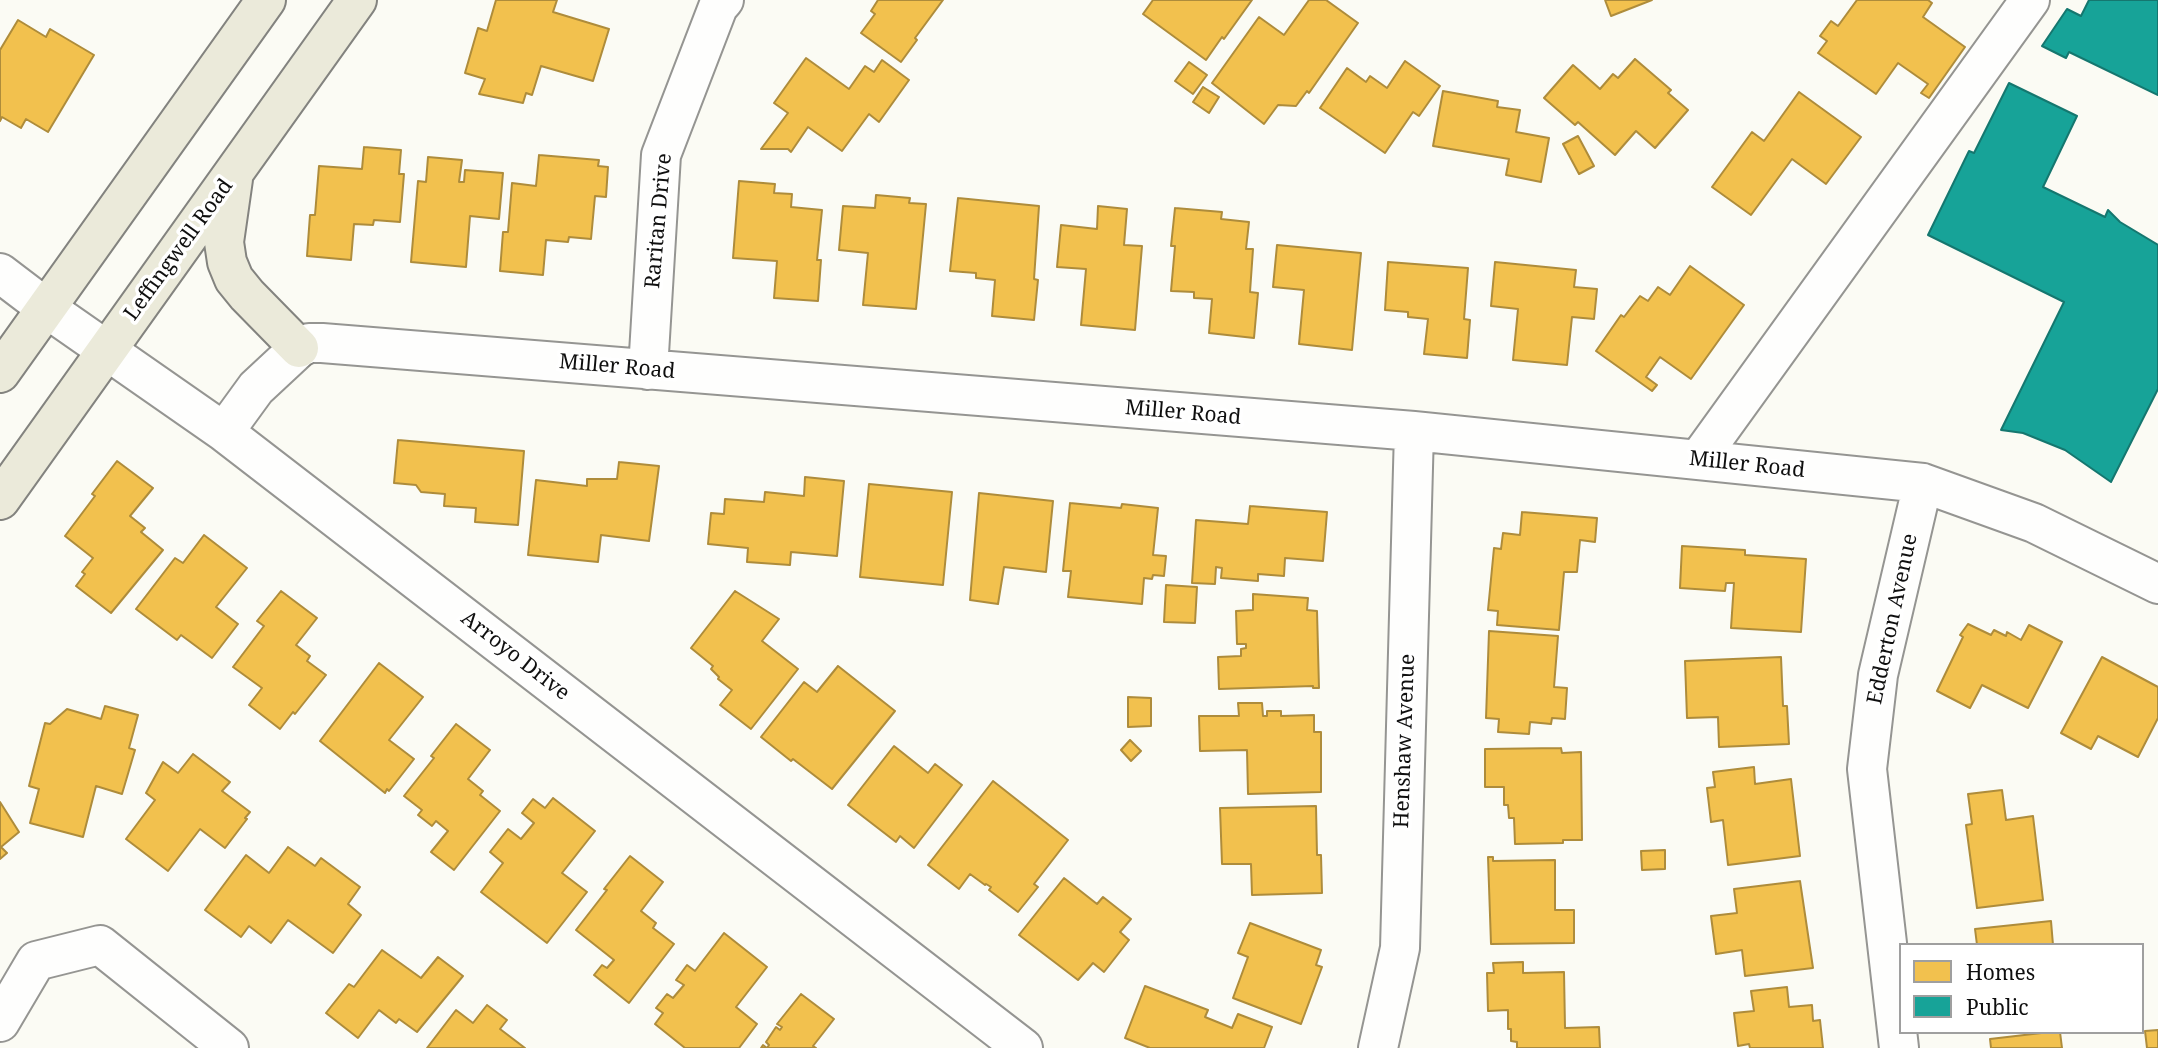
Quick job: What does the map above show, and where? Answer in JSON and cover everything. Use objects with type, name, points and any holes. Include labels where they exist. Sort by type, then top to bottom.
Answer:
[{"type":"main road","points":[[0,373],[266,0]]},
{"type":"main road","name":"Leffingwell Road","points":[[0,500],[357,0]]},
{"type":"main road","points":[[234,172],[224,242],[227,262],[234,279],[247,295],[299,348]]},
{"type":"street","name":"Raritan Drive","points":[[648,370],[661,155],[718,7],[724,0]]},
{"type":"street","points":[[1698,460],[2030,0]]},
{"type":"street","name":"Arroyo Drive","points":[[0,273],[224,432],[1023,1048]]},
{"type":"street","name":"Miller Road","points":[[299,348],[309,343],[1414,431],[1923,483],[2034,523],[2158,584]]},
{"type":"street","points":[[224,432],[256,387],[299,348]]},
{"type":"street","name":"Henshaw Avenue","points":[[1378,1048],[1400,948],[1414,431]]},
{"type":"street","name":"Edderton Avenue","points":[[1899,1048],[1867,769],[1878,675],[1923,483]]},
{"type":"street","points":[[0,1022],[36,961],[100,944],[229,1048]]},
{"type":"building: Homes","points":[[496,0],[557,0],[553,12],[609,29],[593,81],[541,66],[532,95],[526,93],[523,103],[479,94],[485,79],[465,73],[478,28],[487,31]]},
{"type":"building: Homes","points":[[878,0],[943,0],[901,62],[861,33],[875,14],[871,11]]},
{"type":"building: Homes","points":[[1153,0],[1252,0],[1206,60],[1143,14]]},
{"type":"building: Homes","points":[[1309,0],[1326,0],[1358,23],[1309,93],[1307,91],[1296,106],[1278,105],[1264,124],[1212,83],[1259,17],[1284,35]]},
{"type":"building: Homes","points":[[1605,0],[1652,0],[1611,16]]},
{"type":"building: Homes","points":[[1857,0],[1928,0],[1932,3],[1923,17],[1965,47],[1929,98],[1921,93],[1928,84],[1898,63],[1876,94],[1818,53],[1827,41],[1820,36],[1831,21],[1838,26]]},
{"type":"building: Homes","points":[[18,20],[46,37],[50,29],[94,55],[48,132],[26,119],[21,128],[2,117],[0,121],[0,50]]},
{"type":"building: Homes","points":[[806,58],[849,89],[865,66],[874,72],[882,60],[909,80],[879,122],[869,114],[842,151],[808,127],[791,152],[788,149],[761,149],[788,113],[774,103]]},
{"type":"building: Homes","points":[[1635,59],[1671,90],[1668,93],[1688,110],[1655,148],[1636,131],[1615,155],[1578,122],[1575,125],[1544,98],[1573,65],[1600,89],[1613,74],[1618,78]]},
{"type":"building: Homes","points":[[1405,61],[1440,86],[1419,116],[1413,112],[1385,153],[1320,108],[1347,68],[1366,82],[1370,76],[1387,88]]},
{"type":"building: Homes","points":[[1189,62],[1207,75],[1193,94],[1175,81]]},
{"type":"building: Homes","points":[[1203,87],[1219,97],[1209,113],[1193,102]]},
{"type":"building: Homes","points":[[1443,91],[1498,101],[1497,107],[1520,110],[1516,132],[1549,138],[1541,182],[1506,175],[1509,159],[1433,146]]},
{"type":"building: Homes","points":[[1799,92],[1861,137],[1826,184],[1792,159],[1751,215],[1712,187],[1752,132],[1764,141]]},
{"type":"building: Homes","points":[[1578,136],[1594,166],[1579,174],[1563,144]]},
{"type":"building: Homes","points":[[364,147],[401,150],[399,174],[404,174],[400,222],[374,220],[373,225],[354,224],[351,260],[307,256],[310,215],[315,215],[319,166],[362,169]]},
{"type":"building: Homes","points":[[539,155],[599,160],[598,166],[608,167],[606,197],[595,196],[591,239],[569,237],[568,242],[546,240],[543,275],[500,271],[503,232],[508,232],[512,183],[536,186]]},
{"type":"building: Homes","points":[[428,157],[462,160],[459,182],[464,182],[465,170],[503,173],[499,219],[470,216],[466,267],[411,262],[418,181],[426,182]]},
{"type":"building: Homes","points":[[739,181],[775,184],[774,193],[792,194],[791,207],[822,210],[817,260],[821,260],[818,301],[774,298],[777,261],[733,258]]},
{"type":"building: Homes","points":[[876,195],[910,198],[909,203],[926,204],[916,309],[863,305],[868,253],[839,250],[843,206],[875,208]]},
{"type":"building: Homes","points":[[958,198],[1039,206],[1034,279],[1038,280],[1034,320],[992,316],[995,280],[976,278],[976,273],[950,271]]},
{"type":"building: Homes","points":[[1098,206],[1127,209],[1124,245],[1142,246],[1135,330],[1081,325],[1086,269],[1057,267],[1061,225],[1097,229]]},
{"type":"building: Homes","points":[[1175,208],[1222,212],[1221,219],[1249,222],[1246,249],[1253,249],[1250,292],[1258,293],[1254,338],[1209,333],[1212,299],[1194,298],[1194,292],[1171,291],[1175,246],[1171,246]]},
{"type":"building: Homes","points":[[1277,245],[1361,253],[1352,350],[1299,344],[1304,290],[1273,287]]},
{"type":"building: Homes","points":[[1388,262],[1468,268],[1464,319],[1470,320],[1467,358],[1424,354],[1428,319],[1408,317],[1408,312],[1385,310]]},
{"type":"building: Homes","points":[[1495,262],[1576,270],[1574,287],[1597,289],[1594,319],[1572,317],[1567,365],[1513,360],[1518,309],[1491,306]]},
{"type":"building: Homes","points":[[1690,266],[1744,305],[1691,379],[1660,357],[1646,377],[1657,385],[1652,391],[1596,351],[1621,315],[1624,317],[1640,296],[1648,301],[1658,287],[1670,295]]},
{"type":"building: Homes","points":[[398,440],[524,451],[518,525],[475,522],[476,508],[444,506],[445,494],[421,492],[416,485],[394,483]]},
{"type":"building: Homes","points":[[117,461],[153,488],[130,516],[145,528],[141,532],[163,550],[111,613],[76,586],[85,574],[82,572],[93,558],[65,536]]},
{"type":"building: Homes","points":[[619,462],[659,466],[649,541],[601,535],[598,562],[528,555],[536,480],[587,486],[587,479],[617,479]]},
{"type":"building: Homes","points":[[805,477],[844,481],[837,556],[791,552],[790,565],[747,562],[748,548],[708,544],[711,513],[724,514],[725,499],[764,502],[765,492],[804,496]]},
{"type":"building: Homes","points":[[869,484],[952,492],[943,585],[860,577]]},
{"type":"building: Homes","points":[[979,493],[1053,501],[1046,572],[1004,567],[998,604],[970,600]]},
{"type":"building: Homes","points":[[1070,503],[1158,508],[1153,555],[1166,556],[1164,576],[1144,578],[1142,604],[1068,597],[1071,571],[1063,571]]},
{"type":"building: Homes","points":[[1250,506],[1327,512],[1323,561],[1285,558],[1284,576],[1258,574],[1258,581],[1221,578],[1222,568],[1216,567],[1215,584],[1192,583],[1196,520],[1248,524]]},
{"type":"building: Homes","points":[[1522,512],[1597,518],[1595,542],[1580,540],[1577,572],[1564,572],[1559,630],[1497,625],[1498,611],[1488,610],[1494,548],[1501,549],[1503,533],[1520,535]]},
{"type":"building: Homes","points":[[204,535],[247,568],[216,607],[238,624],[212,658],[181,635],[177,640],[136,609],[175,558],[183,563]]},
{"type":"building: Homes","points":[[1682,546],[1745,550],[1745,555],[1806,559],[1801,632],[1731,628],[1734,583],[1726,583],[1725,591],[1680,588]]},
{"type":"building: Homes","points":[[1166,585],[1197,587],[1195,623],[1164,622]]},
{"type":"building: Homes","points":[[281,591],[317,618],[296,645],[310,656],[307,661],[326,675],[280,729],[249,705],[262,688],[233,667],[264,626],[257,621]]},
{"type":"building: Homes","points":[[735,591],[779,619],[762,641],[798,669],[751,729],[720,705],[732,690],[718,679],[711,669],[713,666],[691,648]]},
{"type":"building: Homes","points":[[1253,594],[1308,598],[1307,610],[1317,611],[1319,688],[1219,689],[1218,657],[1241,656],[1241,649],[1246,648],[1246,644],[1237,644],[1236,611],[1253,610]]},
{"type":"building: Homes","points":[[1968,624],[1991,635],[1994,630],[2006,636],[2007,632],[2021,640],[2029,625],[2062,642],[2028,708],[1982,685],[1970,708],[1937,691],[1963,637],[1960,635]]},
{"type":"building: Homes","points":[[1489,631],[1558,636],[1554,687],[1567,688],[1565,719],[1552,718],[1551,724],[1530,722],[1529,734],[1498,732],[1499,719],[1486,718]]},
{"type":"building: Homes","points":[[1781,657],[1783,706],[1787,706],[1789,744],[1719,747],[1718,717],[1687,718],[1685,661]]},
{"type":"building: Homes","points":[[2102,657],[2158,687],[2158,718],[2138,757],[2098,736],[2091,749],[2061,733]]},
{"type":"building: Homes","points":[[379,663],[423,697],[389,740],[414,759],[385,793],[320,741]]},
{"type":"building: Homes","points":[[838,666],[895,711],[832,789],[761,737],[804,682],[817,692]]},
{"type":"building: Homes","points":[[1128,697],[1151,698],[1151,726],[1128,727]]},
{"type":"building: Homes","points":[[1238,703],[1262,703],[1263,716],[1267,716],[1267,711],[1281,711],[1281,716],[1314,715],[1314,732],[1321,732],[1321,792],[1248,794],[1247,750],[1200,751],[1199,716],[1239,716]]},
{"type":"building: Homes","points":[[105,706],[138,715],[129,748],[135,750],[122,794],[96,786],[83,837],[30,823],[39,789],[29,786],[45,723],[50,724],[67,709],[101,719]]},
{"type":"building: Homes","points":[[456,724],[490,750],[468,779],[483,791],[480,795],[500,811],[454,870],[431,852],[448,831],[436,821],[432,826],[418,815],[422,810],[404,796]]},
{"type":"building: Homes","points":[[1130,740],[1141,751],[1131,761],[1121,750]]},
{"type":"building: Homes","points":[[894,746],[928,773],[935,764],[962,785],[914,848],[900,836],[896,842],[848,805]]},
{"type":"building: Homes","points":[[1561,748],[1562,753],[1581,752],[1582,840],[1515,844],[1514,818],[1509,818],[1508,805],[1504,805],[1504,787],[1485,787],[1485,749]]},
{"type":"building: Homes","points":[[193,754],[230,782],[222,791],[250,812],[225,848],[200,829],[168,871],[126,839],[155,800],[146,793],[163,762],[178,773]]},
{"type":"building: Homes","points":[[1754,767],[1755,784],[1791,779],[1800,856],[1728,865],[1723,820],[1711,822],[1707,788],[1715,787],[1713,772]]},
{"type":"building: Homes","points":[[993,781],[1068,840],[1034,884],[1038,887],[1018,912],[989,890],[991,887],[970,874],[959,889],[928,865]]},
{"type":"building: Homes","points":[[2002,790],[2006,820],[2033,816],[2043,900],[1977,908],[1966,825],[1972,824],[1968,794]]},
{"type":"building: Homes","points":[[553,798],[595,831],[562,873],[587,892],[547,943],[481,892],[503,863],[490,852],[508,829],[521,839],[534,823],[522,813],[533,799],[545,808]]},
{"type":"building: Homes","points":[[0,802],[19,832],[1,847],[7,853],[0,859]]},
{"type":"building: Homes","points":[[1316,806],[1317,855],[1321,855],[1322,893],[1252,895],[1251,864],[1222,864],[1220,808]]},
{"type":"building: Homes","points":[[288,847],[315,866],[321,858],[360,887],[348,904],[361,915],[333,953],[288,920],[271,943],[249,926],[241,937],[205,910],[246,855],[269,873]]},
{"type":"building: Homes","points":[[1665,850],[1665,869],[1642,870],[1641,851]]},
{"type":"building: Homes","points":[[630,856],[663,882],[641,911],[656,923],[653,928],[674,944],[629,1003],[594,975],[602,965],[607,968],[614,960],[576,930]]},
{"type":"building: Homes","points":[[1488,857],[1493,857],[1493,861],[1555,860],[1555,910],[1574,910],[1574,943],[1491,944]]},
{"type":"building: Homes","points":[[1064,878],[1097,904],[1103,897],[1131,919],[1120,932],[1129,940],[1104,972],[1093,963],[1078,980],[1019,935]]},
{"type":"building: Homes","points":[[1800,881],[1813,968],[1745,976],[1742,950],[1716,954],[1711,916],[1737,913],[1734,889]]},
{"type":"building: Homes","points":[[2051,921],[2053,943],[1977,943],[1975,929]]},
{"type":"building: Homes","points":[[1250,923],[1321,950],[1316,965],[1322,967],[1301,1024],[1233,998],[1248,957],[1238,953]]},
{"type":"building: Homes","points":[[724,933],[767,967],[736,1007],[757,1024],[739,1048],[685,1048],[655,1024],[663,1013],[656,1008],[667,994],[673,998],[684,985],[676,980],[687,965],[695,971]]},
{"type":"building: Homes","points":[[382,950],[421,978],[438,957],[463,976],[417,1032],[399,1019],[396,1023],[379,1010],[358,1038],[326,1013],[349,984],[354,987]]},
{"type":"building: Homes","points":[[1523,962],[1523,973],[1564,972],[1565,1028],[1599,1027],[1600,1048],[1517,1048],[1517,1042],[1511,1041],[1511,1029],[1508,1029],[1508,1010],[1488,1011],[1487,973],[1494,973],[1493,963]]},
{"type":"building: Homes","points":[[1145,986],[1208,1010],[1205,1017],[1232,1028],[1238,1014],[1272,1027],[1264,1048],[1150,1048],[1125,1038]]},
{"type":"building: Homes","points":[[1787,987],[1789,1007],[1812,1005],[1813,1021],[1820,1020],[1823,1048],[1750,1048],[1749,1044],[1738,1046],[1734,1013],[1754,1011],[1751,991]]},
{"type":"building: Homes","points":[[801,994],[834,1019],[813,1046],[816,1048],[767,1048],[769,1045],[766,1042],[776,1027],[780,1030],[782,1027],[777,1024]]},
{"type":"building: Homes","points":[[487,1005],[507,1020],[500,1029],[525,1048],[427,1048],[456,1010],[473,1023]]},
{"type":"building: Homes","points":[[2158,1030],[2158,1048],[2147,1048],[2145,1031]]},
{"type":"building: Homes","points":[[2060,1034],[2062,1048],[1991,1048],[1990,1039]]},
{"type":"building: Public","points":[[2089,0],[2158,0],[2158,95],[2069,52],[2066,58],[2042,46],[2067,9],[2081,16]]},
{"type":"building: Public","points":[[2009,83],[2077,116],[2043,187],[2105,217],[2108,210],[2120,222],[2158,245],[2158,389],[2111,482],[2065,450],[2023,433],[2001,430],[2064,302],[1928,235],[1969,151],[1974,153]]}]
